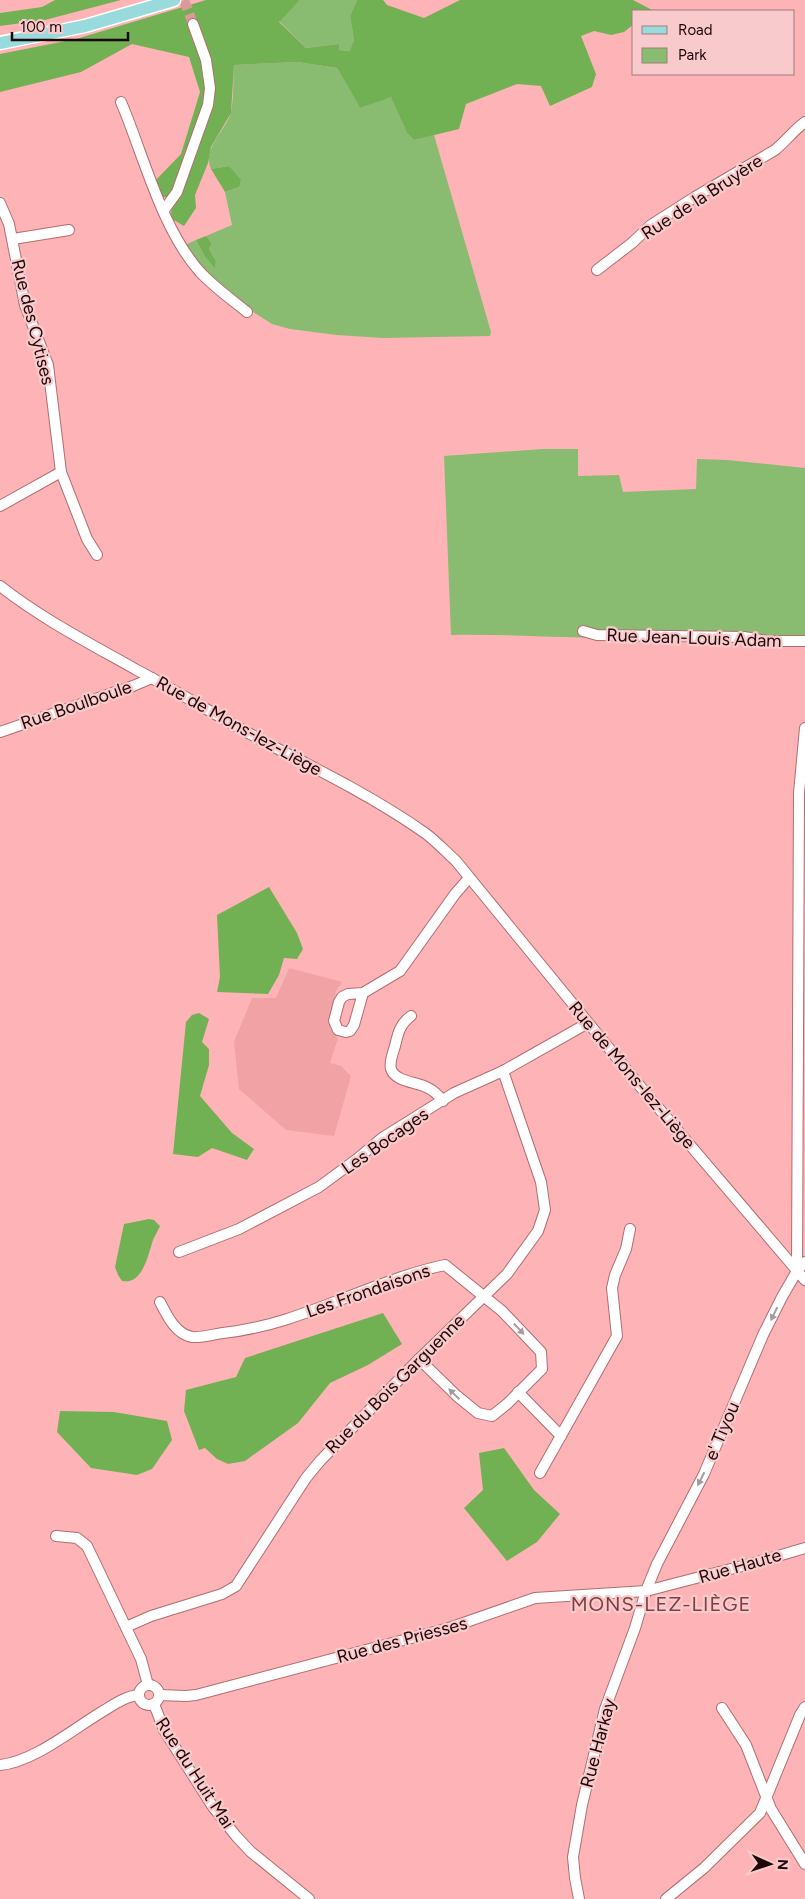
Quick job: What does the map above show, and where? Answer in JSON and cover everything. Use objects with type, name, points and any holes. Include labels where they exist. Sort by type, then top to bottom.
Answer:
[{"type":"main road","points":[[0,42],[85,26],[174,0]]},
{"type":"street","points":[[164,210],[177,192],[208,104],[210,88],[206,60],[193,24]]},
{"type":"street","points":[[121,102],[150,180],[185,252],[199,271],[214,286],[247,312]]},
{"type":"street","name":"Rue de la Bruyère","points":[[598,270],[651,225],[695,196],[775,150],[787,141],[794,131],[805,122]]},
{"type":"street","name":"Rue des Cytises","points":[[0,203],[7,216],[13,240],[25,305],[48,365],[61,472],[87,539],[97,555]]},
{"type":"street","points":[[13,240],[69,230]]},
{"type":"street","points":[[0,506],[61,472]]},
{"type":"street","name":"Rue de Mons-lez-Liège","points":[[0,586],[48,621],[152,678],[225,721],[309,764],[377,802],[426,834],[456,861],[588,1023],[805,1280]]},
{"type":"street","name":"Rue Jean-Louis Adam","points":[[583,631],[597,635],[744,637],[767,641],[805,641]]},
{"type":"street","name":"Rue Boulboule","points":[[0,732],[152,678]]},
{"type":"street","points":[[797,1271],[799,794],[805,728]]},
{"type":"street","points":[[363,994],[400,971],[455,894],[469,878]]},
{"type":"street","points":[[412,1016],[404,1021],[399,1030],[391,1069],[396,1076],[426,1087],[436,1093],[443,1101]]},
{"type":"street","name":"Les Bocages","points":[[179,1252],[239,1229],[319,1187],[382,1138],[454,1093],[503,1071],[588,1023]]},
{"type":"street","name":"Rue du Bois Garguenne","points":[[126,1627],[157,1614],[222,1594],[236,1586],[312,1470],[342,1435],[507,1274],[538,1231],[545,1210],[541,1182],[503,1071]]},
{"type":"street","points":[[540,1473],[617,1336],[612,1288],[615,1275],[626,1249],[630,1229]]},
{"type":"street","points":[[797,1271],[805,1262]]},
{"type":"street","name":"Les Frondaisons","points":[[160,1302],[174,1327],[192,1337],[234,1332],[285,1320],[394,1279],[445,1265],[502,1311],[541,1352],[542,1369],[507,1404],[492,1416],[478,1414],[456,1396],[419,1359]]},
{"type":"street","name":"e' Tiyou","points":[[646,1591],[657,1564],[704,1474],[763,1335],[797,1271]]},
{"type":"street","points":[[518,1392],[561,1436]]},
{"type":"street","points":[[56,1536],[77,1538],[87,1546],[141,1659],[148,1685]]},
{"type":"street","name":"Rue Haute","points":[[646,1591],[805,1548]]},
{"type":"street","name":"Rue des Priesses","points":[[156,1700],[196,1695],[449,1628],[535,1598],[646,1591]]},
{"type":"street","name":"Rue Harkay","points":[[579,1899],[573,1857],[582,1804],[605,1709],[635,1628],[646,1591]]},
{"type":"street","points":[[148,1685],[157,1689],[156,1700],[148,1705],[143,1703],[139,1695],[142,1688],[148,1685]]},
{"type":"street","points":[[0,1765],[30,1756],[115,1704],[139,1695]]},
{"type":"street","name":"Rue du Huit Mai","points":[[156,1700],[164,1730],[218,1815],[251,1852],[309,1899]]},
{"type":"street","points":[[666,1899],[704,1868],[760,1813],[805,1707]]},
{"type":"street","points":[[722,1708],[746,1745],[771,1809],[805,1864]]},
{"type":"shaded area","points":[[289,968],[342,982],[336,991],[330,1017],[330,1029],[338,1038],[330,1063],[341,1066],[351,1076],[334,1136],[286,1130],[239,1089],[234,1042],[252,998],[276,998]]},
{"type":"green space","points":[[55,0],[121,0],[45,20],[0,26],[0,13],[42,7]]},
{"type":"green space","points":[[206,0],[300,0],[279,22],[306,48],[339,44],[339,50],[350,51],[354,40],[350,16],[357,0],[383,0],[387,5],[424,18],[460,0],[633,0],[652,10],[632,10],[632,26],[624,32],[611,35],[594,31],[581,36],[596,74],[592,87],[550,106],[541,86],[517,84],[466,104],[459,129],[414,140],[407,133],[391,97],[360,108],[337,68],[297,62],[234,65],[231,113],[211,147],[208,163],[195,195],[196,208],[184,226],[172,219],[173,200],[169,197],[160,197],[153,183],[181,154],[200,92],[189,57],[132,44],[81,72],[0,92],[0,54],[76,39]]},
{"type":"green space","points":[[300,0],[357,0],[350,16],[354,40],[351,51],[339,50],[339,44],[306,48],[279,21]]},
{"type":"green space","points":[[297,62],[337,68],[360,108],[391,96],[407,133],[414,140],[434,135],[491,332],[490,336],[383,338],[337,335],[290,329],[272,324],[241,304],[210,278],[185,245],[196,240],[205,257],[215,267],[216,261],[209,249],[212,243],[206,236],[232,225],[225,192],[239,187],[229,166],[211,169],[209,161],[212,147],[231,112],[234,65]]},
{"type":"green space","points":[[229,166],[241,180],[239,187],[225,192],[211,169]]},
{"type":"green space","points":[[206,236],[212,243],[209,249],[216,261],[215,268],[205,257],[196,240]]},
{"type":"green space","points":[[543,449],[578,449],[578,476],[619,475],[623,492],[696,489],[697,459],[805,468],[805,644],[726,640],[451,635],[444,456]]},
{"type":"green space","points":[[269,887],[297,933],[303,949],[297,959],[284,958],[279,975],[268,994],[217,992],[220,977],[217,915]]},
{"type":"green space","points":[[199,1013],[209,1019],[202,1042],[209,1049],[209,1065],[200,1096],[232,1133],[254,1149],[247,1160],[212,1148],[198,1157],[173,1154],[186,1022],[192,1015]]},
{"type":"green space","points":[[149,1219],[154,1220],[160,1226],[153,1240],[144,1268],[135,1278],[129,1281],[122,1281],[115,1267],[124,1224]]},
{"type":"green space","points":[[383,1313],[402,1344],[368,1365],[330,1383],[298,1423],[245,1461],[228,1464],[217,1459],[205,1448],[199,1450],[184,1411],[186,1390],[236,1377],[245,1358]]},
{"type":"green space","points":[[60,1411],[114,1412],[167,1421],[172,1440],[152,1469],[137,1475],[91,1468],[57,1432]]},
{"type":"green space","points":[[504,1448],[534,1490],[560,1514],[537,1542],[507,1561],[464,1508],[483,1490],[479,1453]]},
{"type":"tunnel","points":[[184,0],[193,24]]},
{"type":"district","name":"MONS-LEZ-LIÈGE","points":[[661,1604]]}]
